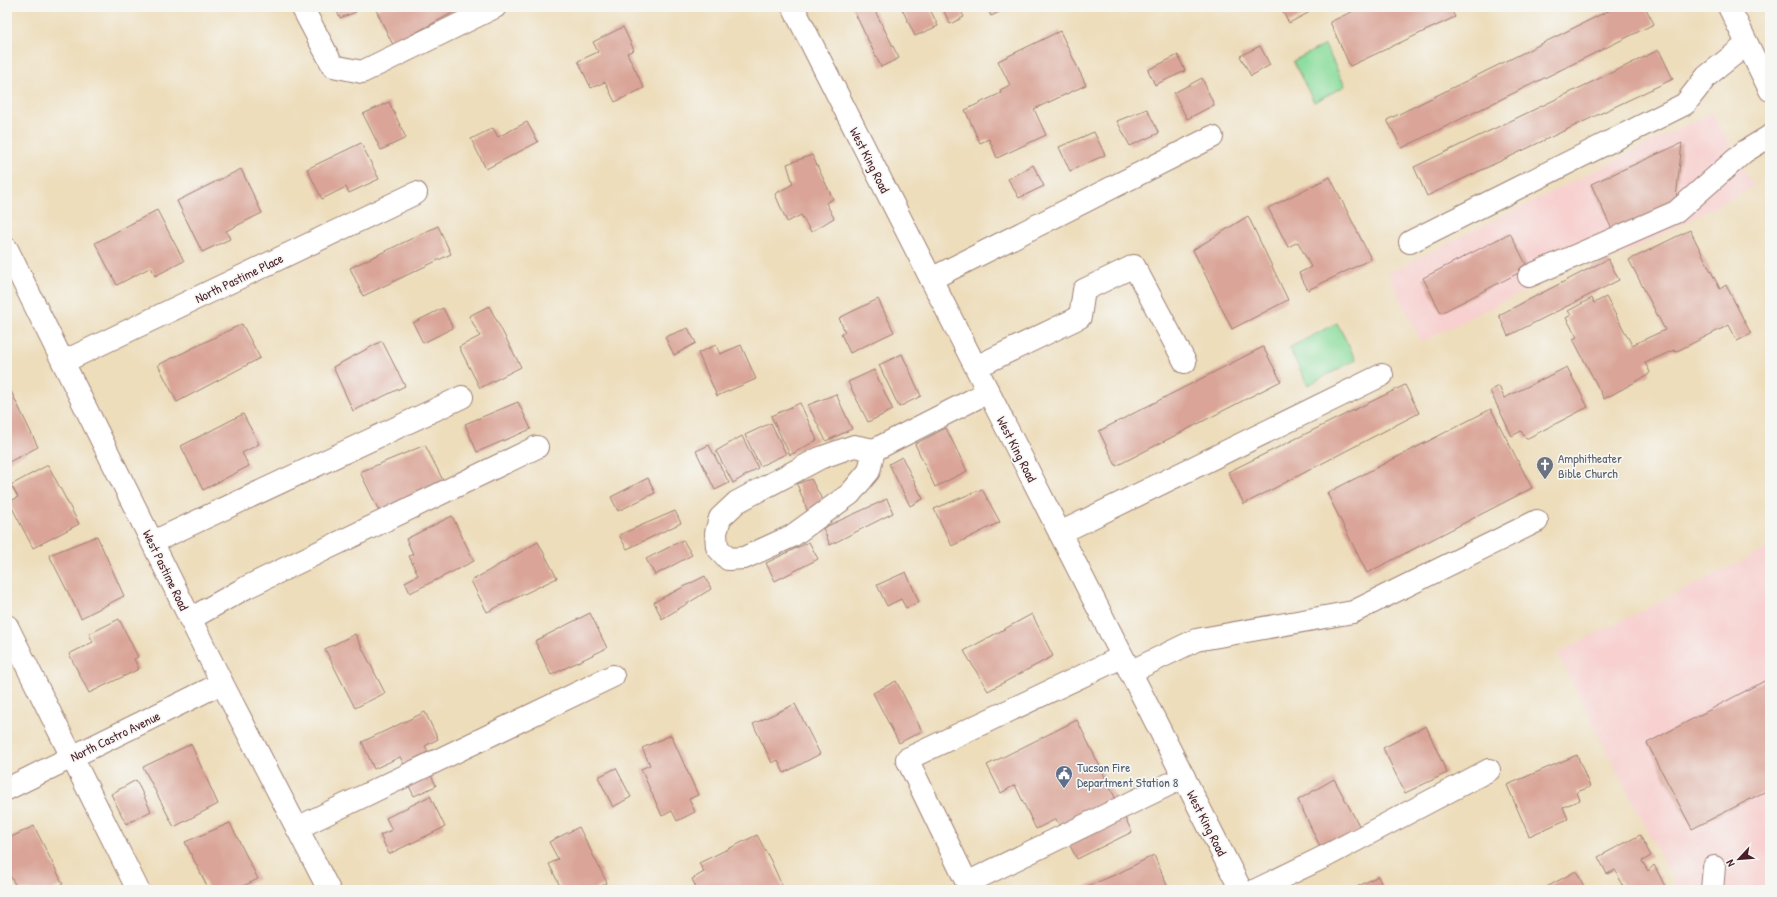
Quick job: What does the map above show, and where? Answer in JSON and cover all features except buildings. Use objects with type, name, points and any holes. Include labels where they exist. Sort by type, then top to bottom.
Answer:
[{"type":"street","points":[[302,7],[333,66],[362,72],[495,7]]},
{"type":"street","name":"West King Road","points":[[793,7],[1241,890]]},
{"type":"street","points":[[1729,7],[1770,90]]},
{"type":"street","points":[[1410,242],[1685,104],[1707,76],[1747,44]]},
{"type":"street","points":[[1529,276],[1676,212],[1744,152],[1770,136]]},
{"type":"street","points":[[931,279],[1212,137]]},
{"type":"street","name":"North Pastime Place","points":[[63,362],[416,193]]},
{"type":"street","name":"West Pastime Road","points":[[7,249],[222,683],[329,890]]},
{"type":"street","points":[[976,367],[1080,317],[1084,290],[1134,266],[1185,362]]},
{"type":"street","points":[[1060,534],[1382,375]]},
{"type":"street","points":[[874,450],[869,471],[850,494],[792,536],[744,558],[728,559],[716,547],[716,533],[720,518],[737,502],[820,458],[854,446],[874,450],[988,392]]},
{"type":"street","points":[[153,542],[462,397]]},
{"type":"street","points":[[190,619],[248,588],[537,447]]},
{"type":"street","points":[[1184,777],[1064,834],[966,883],[907,759],[1126,665],[1196,640],[1353,612],[1537,522]]},
{"type":"street","points":[[7,626],[138,890]]},
{"type":"street","points":[[297,828],[613,676]]},
{"type":"street","name":"North Castro Avenue","points":[[7,790],[222,683]]},
{"type":"street","points":[[1256,890],[1328,855],[1489,770]]},
{"type":"street","points":[[1712,890],[1714,868]]},
{"type":"shaded area","points":[[1712,112],[1754,187],[1618,257],[1594,257],[1421,342],[1388,273]]},
{"type":"shaded area","points":[[1770,547],[1770,890],[1678,890],[1557,653]]},
{"type":"green space","points":[[1325,45],[1345,86],[1314,102],[1293,61]]},
{"type":"green space","points":[[1337,323],[1356,360],[1308,385],[1289,348]]},
{"type":"place","name":"Amphitheater Bible Church","points":[[1545,480]]},
{"type":"place","name":"Tucson Fire Department Station 8","points":[[1064,789]]}]
